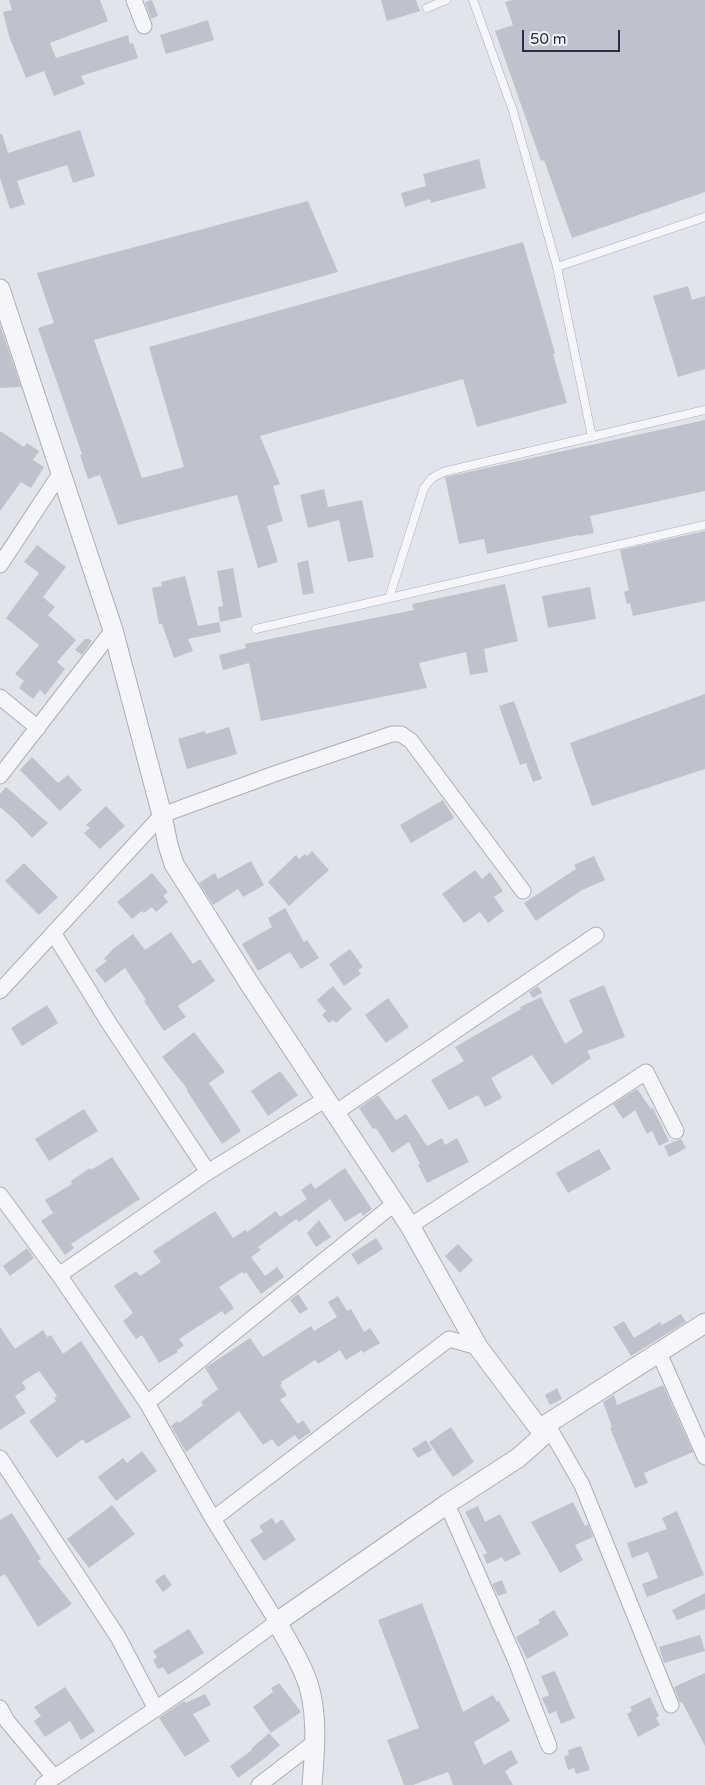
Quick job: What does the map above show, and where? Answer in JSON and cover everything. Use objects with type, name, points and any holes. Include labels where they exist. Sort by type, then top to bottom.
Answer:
[{"type":"street","points":[[134,0],[144,26]]},
{"type":"street","points":[[0,289],[3,313],[113,630],[174,864],[249,983],[410,1226],[478,1347],[546,1430],[582,1484],[671,1705]]},
{"type":"street","points":[[0,565],[60,474]]},
{"type":"street","points":[[0,776],[113,630]]},
{"type":"street","points":[[0,697],[38,728]]},
{"type":"street","points":[[0,991],[162,814],[392,734],[401,734],[411,741],[523,891]]},
{"type":"street","points":[[54,934],[107,1020],[208,1172]]},
{"type":"street","points":[[59,1275],[208,1172],[331,1106],[596,935]]},
{"type":"street","points":[[410,1226],[646,1072],[676,1131]]},
{"type":"street","points":[[0,1195],[59,1275],[147,1403],[213,1519],[277,1622],[305,1675],[312,1704],[315,1742],[312,1785]]},
{"type":"street","points":[[147,1403],[394,1204]]},
{"type":"street","points":[[0,1708],[49,1781],[156,1709],[447,1504],[518,1458],[546,1430],[705,1323]]},
{"type":"street","points":[[213,1519],[449,1339],[478,1347]]},
{"type":"street","points":[[659,1353],[705,1457]]},
{"type":"street","points":[[0,1458],[118,1637],[156,1709]]},
{"type":"street","points":[[447,1504],[515,1659],[549,1746]]},
{"type":"street","points":[[259,1785],[315,1742]]},
{"type":"lane","points":[[427,8],[446,0]]},
{"type":"lane","points":[[473,0],[513,111],[557,267],[592,437]]},
{"type":"lane","points":[[557,267],[705,217]]},
{"type":"lane","points":[[389,598],[424,488],[432,478],[443,472],[705,410]]},
{"type":"lane","points":[[256,629],[705,525]]},
{"type":"building","points":[[9,0],[100,0],[108,21],[50,43],[56,58],[128,35],[130,44],[133,43],[138,58],[81,76],[85,84],[54,96],[44,71],[26,78],[9,36],[3,12],[12,10]]},
{"type":"building","points":[[152,0],[158,16],[151,19],[145,2]]},
{"type":"building","points":[[381,0],[416,0],[420,11],[387,21]]},
{"type":"building","points":[[512,0],[705,0],[705,192],[572,238],[544,160],[541,161],[495,31],[513,25],[505,2]]},
{"type":"building","points":[[208,20],[214,40],[166,54],[160,35]]},
{"type":"building","points":[[80,130],[95,176],[73,183],[67,165],[17,181],[25,204],[10,209],[0,178],[0,134],[2,134],[8,153]]},
{"type":"building","points":[[479,159],[486,188],[431,203],[430,199],[405,207],[401,193],[426,186],[423,174]]},
{"type":"building","points":[[308,201],[338,272],[94,340],[142,478],[184,467],[149,347],[523,242],[555,353],[553,354],[567,403],[477,427],[463,379],[260,436],[280,484],[273,486],[283,521],[267,526],[278,562],[258,568],[237,495],[118,525],[100,475],[88,479],[80,455],[82,454],[38,328],[54,323],[37,273]]},
{"type":"building","points":[[688,286],[692,300],[705,296],[705,369],[678,377],[653,296]]},
{"type":"building","points":[[0,325],[21,387],[0,388]]},
{"type":"building","points":[[705,420],[705,491],[590,516],[594,533],[487,554],[484,539],[459,544],[445,477]]},
{"type":"building","points":[[0,431],[24,447],[27,443],[39,451],[33,460],[44,467],[31,488],[21,482],[0,511]]},
{"type":"building","points":[[324,489],[328,507],[362,500],[374,557],[348,562],[339,520],[308,528],[300,495]]},
{"type":"building","points":[[705,531],[705,601],[633,616],[630,603],[627,604],[624,592],[629,590],[620,550]]},
{"type":"building","points":[[37,545],[66,567],[43,597],[55,607],[48,615],[76,640],[57,662],[65,669],[45,695],[40,690],[33,699],[19,688],[24,681],[15,674],[39,645],[6,618],[39,573],[24,562]]},
{"type":"building","points":[[308,560],[314,593],[303,595],[297,563]]},
{"type":"building","points":[[233,568],[242,617],[220,622],[218,607],[223,606],[217,571]]},
{"type":"building","points":[[185,576],[198,626],[219,622],[221,632],[188,639],[193,651],[174,658],[162,624],[159,624],[152,588],[162,586],[161,582]]},
{"type":"building","points":[[505,584],[518,641],[484,649],[488,672],[470,675],[466,652],[419,663],[427,688],[261,721],[249,663],[223,670],[219,655],[246,648],[245,644],[414,610],[412,604]]},
{"type":"building","points":[[590,587],[596,619],[548,628],[542,596]]},
{"type":"building","points":[[85,639],[92,641],[82,655],[75,650]]},
{"type":"building","points":[[705,694],[705,769],[592,806],[570,743]]},
{"type":"building","points":[[514,701],[542,779],[533,782],[526,763],[520,765],[499,706]]},
{"type":"building","points":[[229,727],[237,754],[187,769],[178,739],[205,731],[206,734]]},
{"type":"building","points":[[32,757],[58,783],[68,775],[82,790],[60,811],[20,770]]},
{"type":"building","points":[[6,787],[48,823],[32,838],[0,807],[0,794]]},
{"type":"building","points":[[443,800],[454,818],[411,843],[400,825]]},
{"type":"building","points":[[106,806],[125,826],[100,849],[84,833],[90,828],[86,825]]},
{"type":"building","points":[[312,851],[329,870],[289,906],[268,882],[296,855],[299,859],[305,854],[307,856]]},
{"type":"building","points":[[594,856],[605,880],[582,890],[536,921],[524,903],[576,869],[574,865]]},
{"type":"building","points":[[251,861],[264,885],[243,897],[238,889],[213,905],[199,883],[215,873],[218,879]]},
{"type":"building","points":[[24,863],[58,897],[39,915],[5,881]]},
{"type":"building","points":[[475,870],[482,879],[490,872],[503,891],[494,897],[504,911],[488,923],[480,912],[464,923],[442,894]]},
{"type":"building","points":[[152,873],[168,892],[163,896],[168,902],[156,912],[152,907],[144,913],[142,911],[132,919],[117,902]]},
{"type":"building","points":[[285,908],[304,942],[307,940],[319,958],[301,969],[290,952],[258,971],[242,944],[272,927],[268,918]]},
{"type":"building","points":[[171,932],[193,964],[200,959],[215,981],[178,1006],[186,1017],[164,1031],[125,968],[105,983],[95,970],[107,961],[104,959],[113,949],[133,934],[145,950]]},
{"type":"building","points":[[350,949],[363,967],[358,970],[361,974],[344,986],[329,964]]},
{"type":"building","points":[[604,985],[625,1037],[587,1051],[591,1058],[552,1085],[532,1055],[491,1078],[502,1098],[485,1107],[478,1095],[449,1110],[431,1080],[464,1061],[455,1047],[521,1009],[520,1007],[541,997],[565,1044],[583,1032],[569,1000]]},
{"type":"building","points":[[333,986],[352,1009],[336,1023],[333,1020],[329,1023],[322,1015],[326,1011],[317,1000]]},
{"type":"building","points":[[538,986],[542,993],[533,998],[529,992]]},
{"type":"building","points":[[388,998],[409,1027],[386,1043],[365,1015]]},
{"type":"building","points":[[47,1005],[58,1023],[22,1046],[11,1028]]},
{"type":"building","points":[[194,1032],[225,1072],[209,1083],[241,1131],[222,1144],[188,1090],[162,1057]]},
{"type":"building","points":[[280,1071],[298,1095],[268,1116],[251,1091]]},
{"type":"building","points":[[637,1089],[651,1109],[653,1108],[669,1141],[659,1146],[652,1131],[647,1134],[635,1110],[623,1119],[613,1104]]},
{"type":"building","points":[[378,1095],[396,1120],[406,1114],[427,1146],[442,1138],[445,1145],[457,1138],[469,1162],[427,1183],[409,1142],[392,1153],[376,1128],[373,1129],[359,1108]]},
{"type":"building","points":[[84,1109],[98,1131],[49,1161],[35,1139]]},
{"type":"building","points":[[681,1139],[686,1148],[669,1157],[664,1146]]},
{"type":"building","points":[[599,1149],[611,1169],[568,1193],[556,1173]]},
{"type":"building","points":[[112,1157],[140,1199],[71,1244],[74,1248],[65,1255],[41,1221],[53,1213],[45,1200],[72,1184],[71,1181],[90,1168],[91,1170]]},
{"type":"building","points":[[345,1168],[372,1209],[363,1216],[361,1212],[345,1222],[330,1199],[299,1222],[296,1219],[258,1247],[261,1250],[251,1257],[265,1276],[277,1267],[284,1277],[261,1294],[246,1272],[244,1274],[242,1272],[219,1287],[234,1308],[225,1315],[222,1311],[179,1339],[184,1346],[177,1350],[178,1352],[159,1363],[142,1335],[136,1339],[123,1321],[133,1313],[114,1286],[136,1271],[140,1276],[161,1262],[153,1251],[215,1211],[233,1238],[245,1230],[247,1232],[276,1211],[280,1217],[307,1199],[301,1190],[311,1183],[315,1189]]},
{"type":"building","points":[[319,1220],[331,1237],[316,1247],[307,1233]]},
{"type":"building","points":[[376,1238],[383,1249],[358,1265],[351,1254]]},
{"type":"building","points":[[458,1244],[473,1260],[460,1273],[445,1256]]},
{"type":"building","points":[[27,1248],[34,1258],[10,1276],[3,1266]]},
{"type":"building","points":[[298,1294],[308,1309],[300,1314],[290,1300]]},
{"type":"building","points":[[338,1296],[347,1311],[351,1309],[364,1332],[370,1328],[380,1343],[363,1353],[362,1350],[346,1360],[340,1350],[318,1364],[315,1360],[281,1382],[282,1384],[280,1385],[287,1395],[280,1400],[298,1424],[303,1420],[311,1432],[299,1440],[295,1435],[278,1447],[272,1439],[263,1445],[239,1411],[186,1452],[171,1426],[177,1421],[179,1423],[203,1405],[201,1402],[218,1389],[205,1368],[250,1338],[263,1357],[311,1326],[314,1331],[337,1317],[328,1302]]},
{"type":"building","points":[[681,1314],[686,1322],[631,1356],[613,1327],[624,1321],[634,1338],[660,1322],[662,1325]]},
{"type":"building","points":[[0,1327],[15,1349],[43,1330],[47,1337],[51,1335],[63,1354],[81,1341],[131,1417],[86,1444],[83,1439],[57,1458],[29,1421],[56,1401],[54,1398],[57,1396],[39,1371],[22,1382],[26,1389],[15,1396],[26,1413],[0,1430]]},
{"type":"building","points":[[663,1385],[693,1452],[644,1473],[648,1483],[635,1488],[610,1428],[612,1427],[603,1402],[614,1395],[617,1405]]},
{"type":"building","points":[[557,1388],[562,1399],[550,1405],[545,1395]]},
{"type":"building","points":[[451,1427],[474,1462],[453,1477],[429,1442]]},
{"type":"building","points":[[426,1440],[432,1450],[418,1458],[412,1449]]},
{"type":"building","points":[[142,1451],[157,1471],[116,1501],[98,1477],[123,1458],[127,1463]]},
{"type":"building","points":[[573,1502],[585,1526],[588,1524],[593,1537],[575,1545],[583,1560],[560,1573],[531,1522]]},
{"type":"building","points":[[112,1505],[135,1534],[89,1568],[67,1539]]},
{"type":"building","points":[[478,1506],[485,1522],[500,1514],[521,1554],[505,1562],[502,1557],[487,1564],[483,1555],[487,1553],[465,1512]]},
{"type":"building","points":[[677,1511],[704,1575],[647,1597],[642,1584],[658,1578],[648,1552],[632,1558],[627,1543],[667,1529],[662,1518]]},
{"type":"building","points":[[12,1513],[41,1559],[38,1561],[72,1604],[38,1627],[5,1574],[0,1577],[0,1520]]},
{"type":"building","points":[[272,1518],[276,1524],[282,1519],[296,1540],[264,1561],[250,1540],[263,1532],[259,1526]]},
{"type":"building","points":[[164,1574],[172,1585],[163,1592],[155,1581]]},
{"type":"building","points":[[502,1580],[507,1593],[498,1596],[492,1584]]},
{"type":"building","points":[[705,1593],[705,1609],[677,1620],[672,1610]]},
{"type":"building","points":[[422,1603],[463,1712],[493,1695],[497,1702],[499,1701],[510,1721],[474,1742],[484,1765],[511,1750],[518,1763],[505,1771],[513,1785],[453,1785],[448,1772],[413,1785],[404,1785],[387,1740],[419,1728],[378,1620]]},
{"type":"building","points":[[554,1610],[569,1635],[527,1659],[516,1637],[540,1623],[538,1620]]},
{"type":"building","points":[[189,1629],[204,1653],[168,1675],[163,1667],[158,1669],[153,1660],[157,1657],[153,1651]]},
{"type":"building","points":[[700,1635],[705,1651],[664,1663],[659,1647]]},
{"type":"building","points":[[555,1671],[575,1718],[561,1724],[556,1711],[549,1714],[542,1698],[549,1695],[541,1676]]},
{"type":"building","points":[[705,1673],[705,1746],[682,1702],[680,1703],[674,1687]]},
{"type":"building","points":[[279,1683],[301,1712],[271,1733],[253,1707],[273,1692],[271,1688]]},
{"type":"building","points":[[65,1687],[95,1731],[81,1740],[70,1721],[45,1737],[34,1721],[41,1716],[34,1707]]},
{"type":"building","points":[[205,1694],[211,1705],[193,1714],[210,1741],[185,1757],[159,1718],[184,1701],[186,1703]]},
{"type":"building","points":[[650,1697],[659,1716],[656,1718],[660,1725],[638,1737],[627,1714],[632,1711],[630,1707]]},
{"type":"building","points":[[269,1733],[280,1745],[238,1778],[230,1766],[252,1750]]},
{"type":"building","points":[[581,1746],[590,1770],[576,1774],[574,1768],[568,1770],[564,1756],[569,1755],[568,1750]]}]
